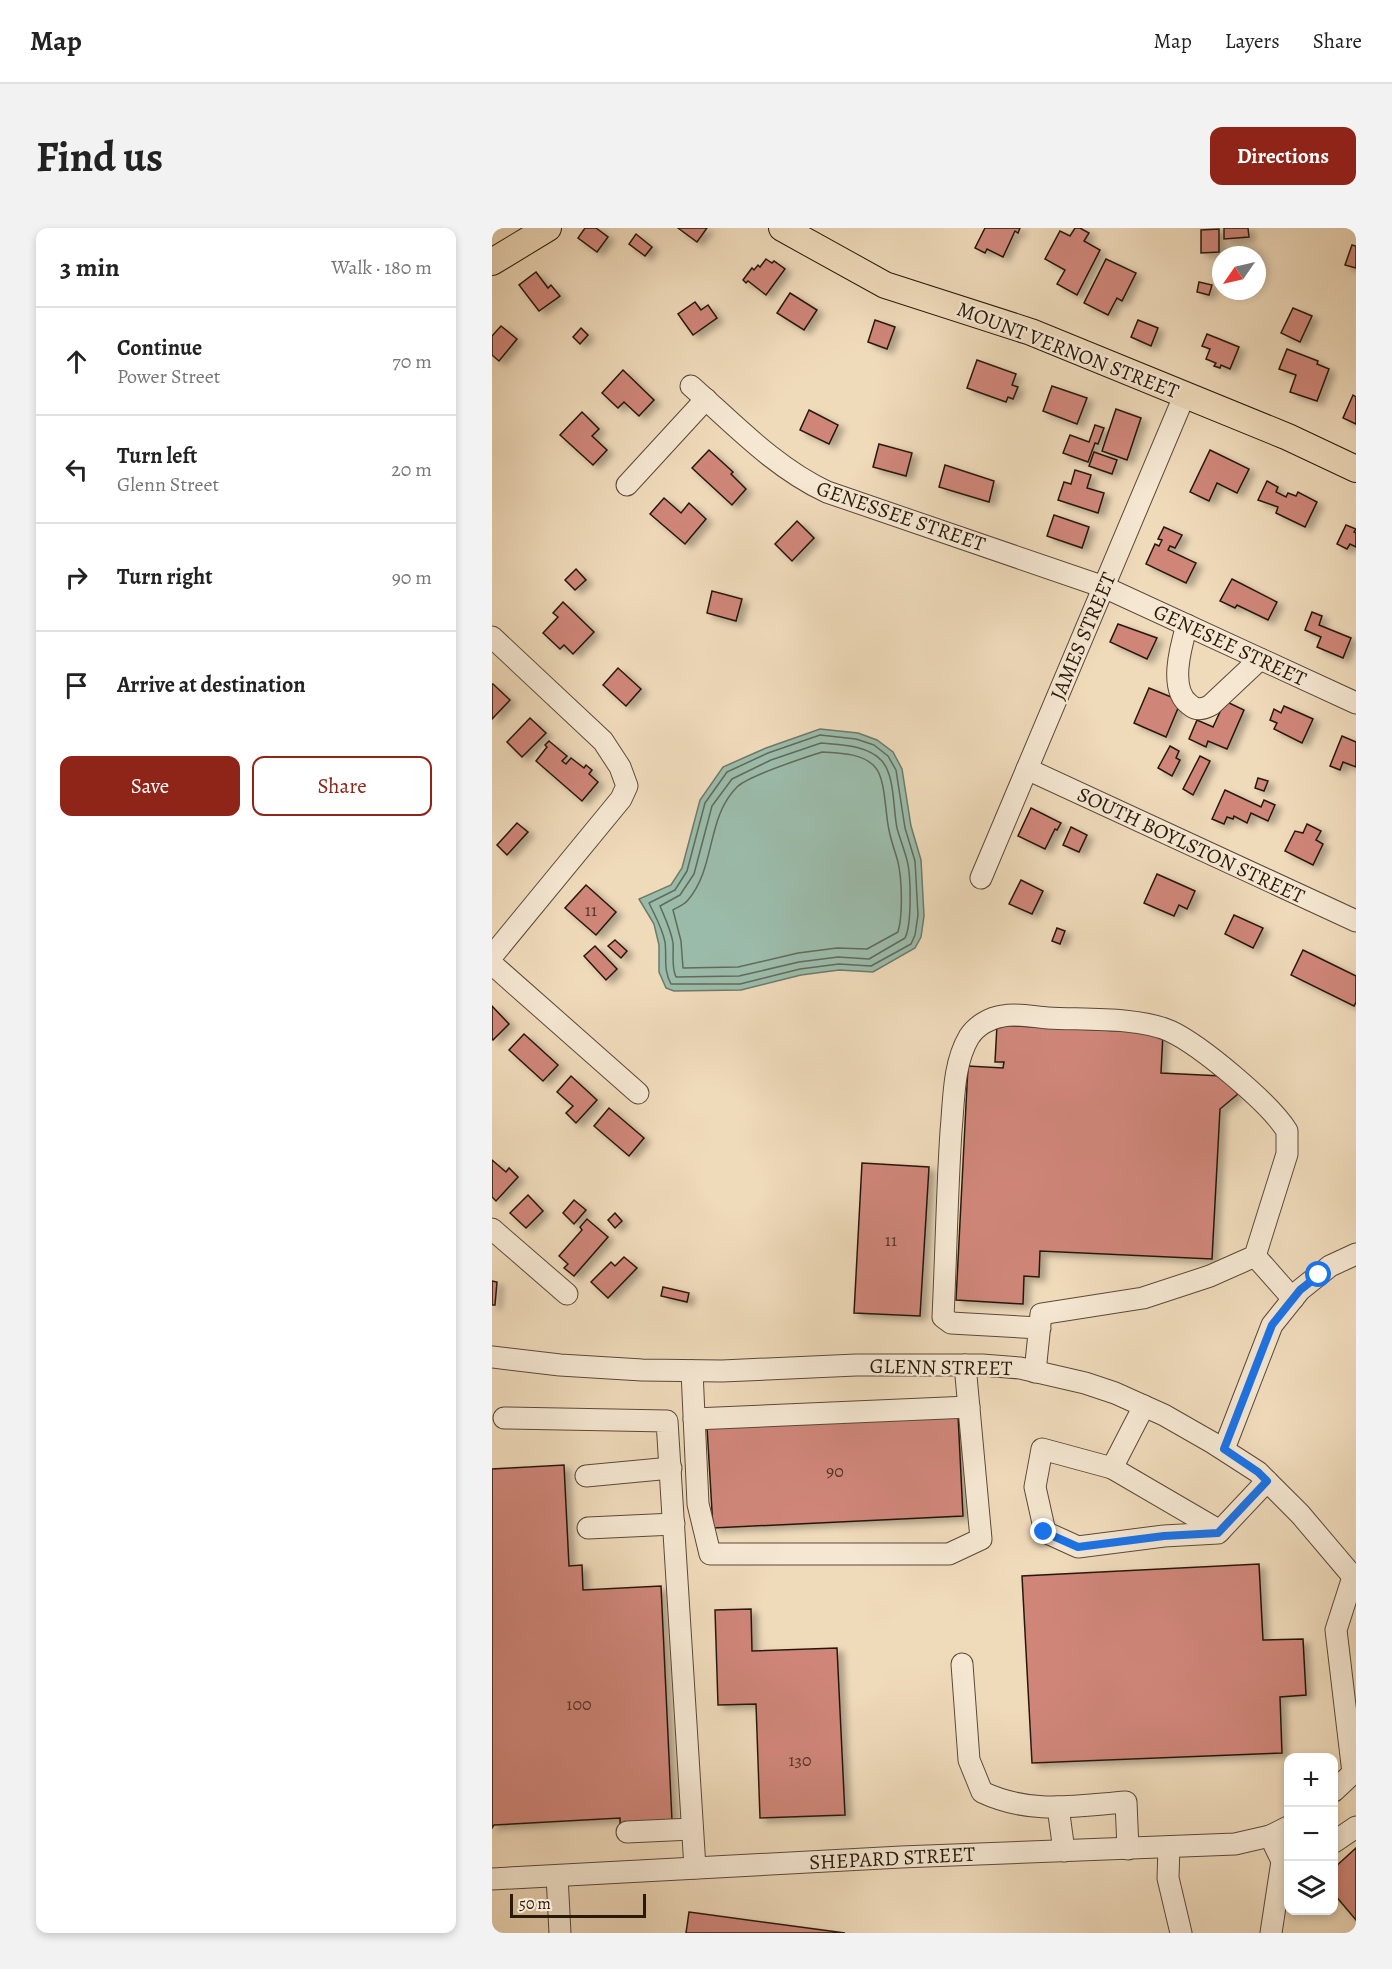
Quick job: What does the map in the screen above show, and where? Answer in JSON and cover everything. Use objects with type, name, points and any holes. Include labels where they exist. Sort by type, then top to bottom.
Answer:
[{"type":"main road","name":"MOUNT VERNON STREET","points":[[782,228],[885,285],[1030,332],[1288,437],[1356,469]]},
{"type":"main road","points":[[492,262],[537,231]]},
{"type":"street","name":"GENESSEE STREET","points":[[627,485],[698,393],[771,456],[808,483],[827,492],[1104,587]]},
{"type":"street","name":"JAMES STREET","points":[[981,878],[1185,394]]},
{"type":"street","name":"GENESEE STREET","points":[[1104,587],[1356,703]]},
{"type":"street","points":[[1187,625],[1180,653],[1178,678],[1183,699],[1191,706],[1202,709],[1211,705],[1260,659]]},
{"type":"street","points":[[492,637],[603,741],[620,767],[627,786],[621,799],[492,956]]},
{"type":"street","name":"SOUTH BOYLSTON STREET","points":[[1027,769],[1356,921]]},
{"type":"street","points":[[492,964],[638,1093]]},
{"type":"street","points":[[1035,1372],[1040,1328],[1041,1314],[1143,1298],[1210,1276],[1255,1256],[1287,1154],[1287,1131],[1266,1105],[1201,1051],[1171,1032],[1152,1025],[1004,1016],[993,1019],[974,1030],[964,1048],[957,1073],[949,1162],[943,1317],[946,1322],[951,1323],[1040,1328]]},
{"type":"street","points":[[492,1229],[567,1294]]},
{"type":"street","points":[[1224,1449],[1272,1325],[1300,1290],[1330,1266],[1356,1254]]},
{"type":"street","points":[[1255,1256],[1293,1299]]},
{"type":"street","name":"GLENN STREET","points":[[492,1357],[560,1365],[692,1371],[856,1365],[965,1365],[1020,1368],[1095,1386],[1164,1415],[1224,1449],[1258,1472],[1300,1514],[1355,1578]]},
{"type":"street","points":[[692,1371],[698,1504],[710,1554],[949,1554],[981,1539],[965,1365]]},
{"type":"street","points":[[1113,1468],[1144,1406]]},
{"type":"street","points":[[694,1419],[969,1407]]},
{"type":"street","points":[[504,1418],[667,1421],[695,1868]]},
{"type":"street","points":[[1220,1531],[1113,1468],[1042,1449],[1035,1487],[1044,1532],[1078,1547],[1164,1536],[1218,1533],[1220,1531],[1267,1481]]},
{"type":"street","points":[[586,1476],[670,1468]]},
{"type":"street","points":[[588,1528],[674,1524]]},
{"type":"street","points":[[1338,1787],[1354,1772],[1336,1630],[1355,1578]]},
{"type":"street","points":[[962,1664],[969,1760],[982,1792],[1002,1802],[1034,1808],[1126,1802],[1128,1849]]},
{"type":"street","points":[[1058,1807],[1064,1851]]},
{"type":"street","points":[[627,1832],[692,1828]]},
{"type":"street","points":[[1279,1831],[1284,1855]]},
{"type":"street","name":"SHEPARD STREET","points":[[492,1879],[901,1857],[1235,1844],[1279,1831]]},
{"type":"street","points":[[1169,1847],[1168,1878],[1181,1933]]},
{"type":"street","points":[[1273,1931],[1285,1861]]},
{"type":"street","points":[[557,1876],[560,1933]]},
{"type":"water","points":[[820,729],[858,733],[877,740],[893,752],[902,769],[911,826],[921,860],[924,916],[921,937],[915,948],[873,972],[839,970],[801,975],[741,990],[674,991],[666,988],[659,972],[659,945],[654,924],[639,899],[671,885],[682,868],[700,800],[723,767],[766,748]]},
{"type":"building","points":[[585,228],[596,228],[608,237],[597,252],[578,238]]},
{"type":"building","points":[[678,228],[707,228],[697,242]]},
{"type":"building","points":[[985,228],[1020,228],[1018,233],[1015,231],[1003,257],[987,249],[985,253],[975,248]]},
{"type":"building","points":[[1075,228],[1089,233],[1084,241],[1100,250],[1077,295],[1057,284],[1065,270],[1045,259],[1060,231],[1070,236]]},
{"type":"building","points":[[1224,228],[1248,228],[1249,237],[1224,239]]},
{"type":"building","points":[[1219,229],[1219,246],[1212,246],[1212,252],[1201,253],[1201,230]]},
{"type":"building","points":[[636,234],[652,247],[645,256],[629,244]]},
{"type":"building","points":[[1352,245],[1356,246],[1356,268],[1345,265]]},
{"type":"building","points":[[766,259],[772,263],[774,261],[785,269],[766,295],[748,281],[746,283],[743,280],[752,268],[754,270],[758,265],[760,267]]},
{"type":"building","points":[[1106,259],[1136,273],[1122,301],[1117,298],[1108,315],[1084,303]]},
{"type":"building","points":[[536,272],[548,288],[551,285],[560,296],[539,311],[519,285]]},
{"type":"building","points":[[1199,282],[1212,285],[1209,295],[1197,292]]},
{"type":"building","points":[[790,293],[817,310],[804,330],[777,313]]},
{"type":"building","points":[[695,302],[701,310],[708,305],[717,318],[693,335],[678,314]]},
{"type":"building","points":[[1293,308],[1312,316],[1300,342],[1281,333]]},
{"type":"building","points":[[875,320],[895,327],[887,349],[868,342]]},
{"type":"building","points":[[1138,320],[1158,328],[1151,346],[1131,337]]},
{"type":"building","points":[[501,326],[517,339],[499,361],[492,355],[492,336]]},
{"type":"building","points":[[581,328],[588,335],[580,344],[573,337]]},
{"type":"building","points":[[1207,334],[1239,347],[1230,369],[1221,365],[1220,368],[1214,366],[1216,363],[1206,359],[1210,349],[1202,346]]},
{"type":"building","points":[[1287,349],[1318,361],[1317,364],[1329,369],[1317,401],[1290,392],[1296,375],[1279,369]]},
{"type":"building","points":[[977,360],[1016,374],[1012,385],[1018,387],[1013,399],[1008,397],[1006,402],[967,388]]},
{"type":"building","points":[[623,370],[654,400],[639,416],[624,402],[618,408],[602,393]]},
{"type":"building","points":[[1052,386],[1087,398],[1077,424],[1043,411]]},
{"type":"building","points":[[1353,395],[1356,397],[1356,424],[1343,418]]},
{"type":"building","points":[[1116,409],[1141,418],[1127,460],[1102,451]]},
{"type":"building","points":[[809,410],[838,425],[829,444],[800,430]]},
{"type":"building","points":[[582,412],[599,429],[592,436],[607,450],[593,465],[560,435]]},
{"type":"building","points":[[1095,425],[1104,428],[1088,462],[1063,453],[1070,435],[1089,442]]},
{"type":"building","points":[[879,444],[912,453],[906,476],[873,467]]},
{"type":"building","points":[[709,450],[733,472],[731,474],[746,489],[732,505],[692,468]]},
{"type":"building","points":[[1210,450],[1249,469],[1237,493],[1217,483],[1209,501],[1190,492]]},
{"type":"building","points":[[1094,452],[1117,460],[1112,474],[1089,466]]},
{"type":"building","points":[[945,465],[994,481],[989,502],[939,487]]},
{"type":"building","points":[[1075,470],[1091,475],[1087,488],[1104,493],[1098,513],[1058,500],[1064,482],[1071,484]]},
{"type":"building","points":[[1267,481],[1278,487],[1276,492],[1286,497],[1288,493],[1296,496],[1298,492],[1317,502],[1305,527],[1276,513],[1278,507],[1258,500]]},
{"type":"building","points":[[664,498],[681,513],[689,503],[706,519],[685,544],[650,514]]},
{"type":"building","points":[[1054,515],[1089,527],[1082,548],[1047,536]]},
{"type":"building","points":[[797,521],[814,538],[792,561],[775,544]]},
{"type":"building","points":[[1346,525],[1356,529],[1354,532],[1356,533],[1356,547],[1350,544],[1347,549],[1337,544]]},
{"type":"building","points":[[1164,527],[1182,535],[1175,548],[1170,546],[1168,550],[1196,563],[1186,583],[1146,564],[1155,544],[1159,546],[1162,540],[1158,539]]},
{"type":"building","points":[[576,569],[586,580],[575,590],[565,580]]},
{"type":"building","points":[[1232,579],[1277,602],[1268,620],[1237,605],[1235,608],[1220,601]]},
{"type":"building","points":[[712,591],[742,599],[736,621],[707,613]]},
{"type":"building","points":[[563,602],[594,632],[573,654],[564,645],[560,649],[543,633],[558,617],[553,613]]},
{"type":"building","points":[[1312,612],[1322,616],[1319,625],[1351,638],[1343,658],[1317,647],[1321,637],[1305,630]]},
{"type":"building","points":[[1118,624],[1157,638],[1147,659],[1110,642]]},
{"type":"building","points":[[618,668],[641,689],[626,706],[603,685]]},
{"type":"building","points":[[492,684],[510,700],[492,719]]},
{"type":"building","points":[[1149,688],[1181,701],[1166,737],[1134,723]]},
{"type":"building","points":[[1225,701],[1244,710],[1227,749],[1208,741],[1206,747],[1189,739],[1197,720],[1213,727]]},
{"type":"building","points":[[1284,706],[1313,719],[1302,743],[1274,729],[1277,723],[1270,720],[1274,709],[1281,713]]},
{"type":"building","points":[[530,718],[546,733],[522,757],[507,742]]},
{"type":"building","points":[[1342,736],[1356,742],[1356,767],[1343,762],[1340,770],[1330,766]]},
{"type":"building","points":[[549,741],[567,756],[562,761],[566,764],[571,758],[584,768],[586,765],[592,770],[589,774],[598,782],[582,801],[536,761]]},
{"type":"building","points":[[1170,746],[1179,751],[1176,758],[1180,760],[1172,776],[1158,768]]},
{"type":"building","points":[[1200,756],[1210,761],[1193,795],[1183,789]]},
{"type":"building","points":[[1258,778],[1268,781],[1264,791],[1255,788]]},
{"type":"building","points":[[1225,790],[1261,807],[1264,800],[1275,805],[1268,821],[1251,813],[1247,823],[1234,816],[1233,819],[1227,817],[1224,824],[1212,819]]},
{"type":"building","points":[[1031,808],[1061,823],[1057,830],[1055,829],[1045,849],[1018,836]]},
{"type":"building","points":[[517,823],[528,832],[507,855],[497,845]]},
{"type":"building","points":[[1307,824],[1321,831],[1316,840],[1323,844],[1313,865],[1285,851],[1295,831],[1303,833]]},
{"type":"building","points":[[1071,827],[1087,835],[1079,852],[1063,845]]},
{"type":"building","points":[[1157,874],[1195,891],[1187,909],[1179,905],[1174,916],[1144,903]]},
{"type":"building","points":[[1021,880],[1043,891],[1032,914],[1009,904]]},
{"type":"building","points":[[586,885],[616,912],[596,935],[565,908]]},
{"type":"building","points":[[1234,915],[1263,928],[1253,948],[1225,934]]},
{"type":"building","points":[[1057,928],[1065,931],[1060,944],[1052,941]]},
{"type":"building","points":[[615,940],[627,951],[621,958],[608,946]]},
{"type":"building","points":[[595,946],[617,969],[606,980],[584,956]]},
{"type":"building","points":[[1303,950],[1356,976],[1354,1006],[1291,975]]},
{"type":"building","points":[[492,1006],[509,1024],[493,1040],[492,1038]]},
{"type":"building","points":[[997,1025],[1163,1033],[1161,1073],[1222,1076],[1238,1094],[1220,1109],[1212,1259],[1040,1251],[1039,1277],[1024,1276],[1023,1304],[956,1300],[968,1066],[1003,1068],[1004,1062],[995,1062]]},
{"type":"building","points":[[524,1034],[558,1065],[543,1081],[509,1050]]},
{"type":"building","points":[[571,1076],[597,1100],[576,1123],[566,1113],[573,1106],[557,1092]]},
{"type":"building","points":[[609,1108],[644,1138],[629,1156],[594,1126]]},
{"type":"building","points":[[492,1160],[506,1172],[509,1168],[518,1177],[496,1201],[492,1197]]},
{"type":"building","points":[[862,1163],[929,1167],[920,1316],[854,1313]]},
{"type":"building","points":[[528,1195],[543,1211],[526,1228],[510,1213]]},
{"type":"building","points":[[574,1200],[586,1210],[574,1224],[563,1213]]},
{"type":"building","points":[[615,1213],[622,1221],[615,1228],[608,1220]]},
{"type":"building","points":[[587,1219],[608,1237],[574,1276],[564,1268],[568,1264],[559,1256],[582,1230],[580,1227]]},
{"type":"building","points":[[624,1257],[637,1268],[608,1298],[591,1282],[611,1262],[615,1266]]},
{"type":"building","points":[[492,1281],[497,1282],[495,1305],[492,1305]]},
{"type":"building","points":[[663,1287],[689,1293],[687,1302],[661,1296]]},
{"type":"building","points":[[958,1415],[963,1516],[713,1528],[707,1427]]},
{"type":"building","points":[[564,1465],[569,1566],[582,1565],[583,1590],[661,1586],[672,1821],[620,1824],[620,1818],[494,1825],[492,1828],[492,1469]]},
{"type":"building","points":[[1259,1564],[1263,1640],[1303,1639],[1306,1695],[1280,1697],[1282,1753],[1032,1763],[1022,1576]]},
{"type":"building","points":[[751,1609],[752,1651],[837,1648],[845,1815],[760,1818],[756,1704],[718,1705],[715,1610]]},
{"type":"building","points":[[1356,1848],[1356,1920],[1338,1899],[1338,1864]]},
{"type":"building","points":[[689,1912],[845,1933],[686,1933]]},
{"type":"route","points":[[1044,1532],[1078,1547],[1164,1536],[1218,1533],[1267,1481],[1258,1472],[1224,1449],[1259,1355],[1272,1325],[1300,1290],[1319,1275]]}]
